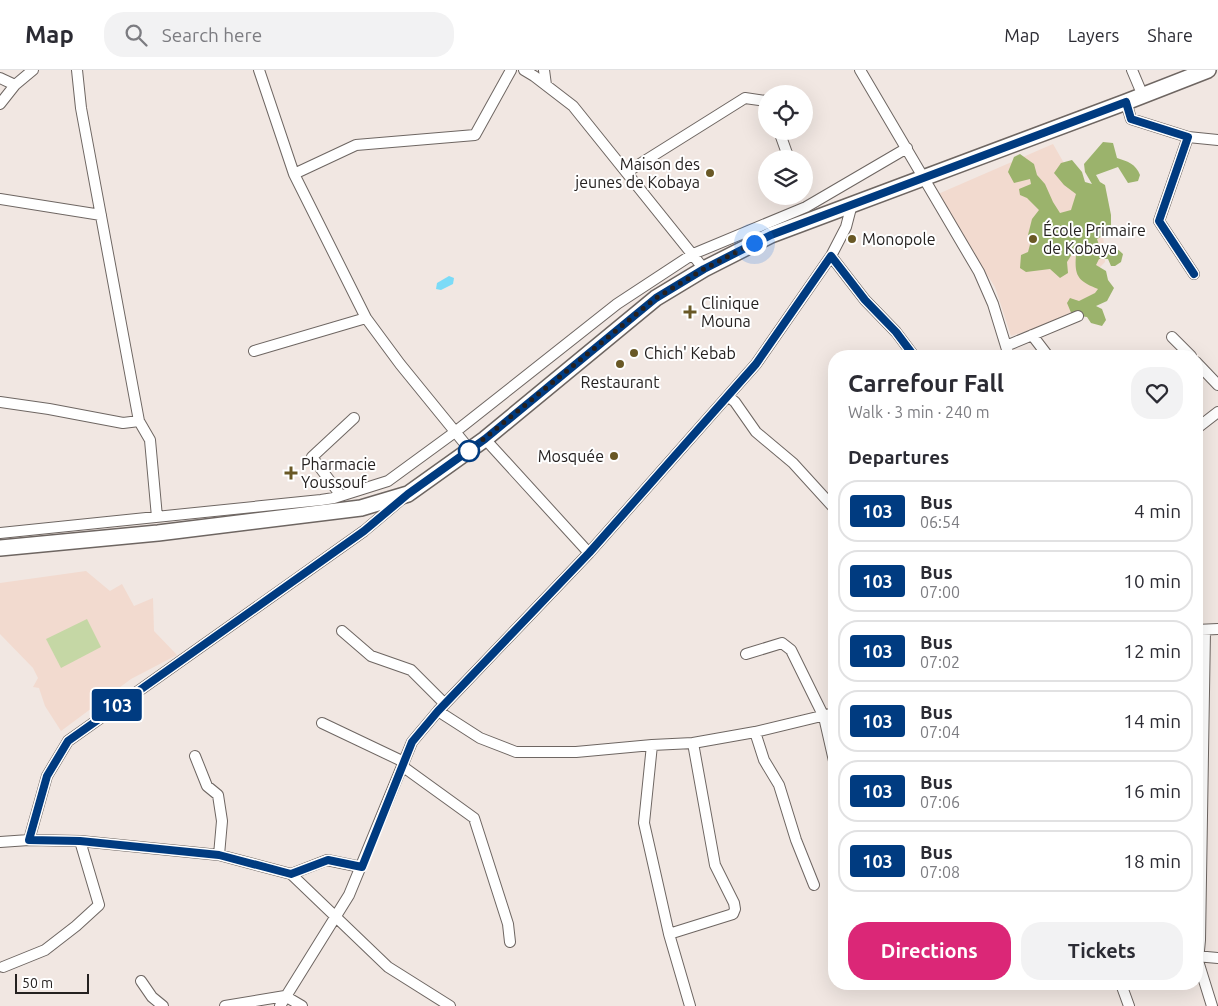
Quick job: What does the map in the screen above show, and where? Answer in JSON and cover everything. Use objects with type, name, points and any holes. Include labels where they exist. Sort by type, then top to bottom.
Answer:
[{"type":"main road","points":[[0,548],[158,533],[321,506],[360,508],[408,494],[485,439],[656,298],[704,269],[771,235],[1208,70]]},
{"type":"street","points":[[0,104],[15,85],[33,70]]},
{"type":"street","points":[[77,70],[81,108],[139,421],[150,440],[157,517]]},
{"type":"street","points":[[259,70],[294,174],[366,318],[400,364],[470,450]]},
{"type":"street","points":[[294,174],[356,145],[475,135],[511,70]]},
{"type":"street","points":[[524,70],[573,106],[704,269]]},
{"type":"street","points":[[544,70],[546,85]]},
{"type":"street","points":[[1132,70],[1143,96]]},
{"type":"street","points":[[862,71],[979,272],[993,304],[1008,350]]},
{"type":"street","points":[[0,78],[15,85]]},
{"type":"street","points":[[627,172],[745,98],[758,100]]},
{"type":"street","points":[[1126,102],[1131,119],[1188,137],[1218,140]]},
{"type":"street","points":[[1188,137],[1159,221],[1194,274]]},
{"type":"street","points":[[0,533],[157,517],[321,506],[334,498],[388,481],[455,432],[617,304],[693,254],[806,207],[906,148]]},
{"type":"street","points":[[0,199],[101,215]]},
{"type":"street","points":[[280,1006],[349,894],[362,867],[412,742],[589,553],[756,364],[831,256],[846,227],[852,204]]},
{"type":"street","points":[[831,256],[865,300],[896,332],[910,350]]},
{"type":"street","points":[[1010,350],[1032,336],[1078,316]]},
{"type":"street","points":[[254,351],[366,318]]},
{"type":"street","points":[[1032,336],[1043,350]]},
{"type":"street","points":[[1172,337],[1185,350]]},
{"type":"street","points":[[1203,370],[1218,386]]},
{"type":"street","points":[[728,396],[735,402],[756,432],[794,463],[828,501]]},
{"type":"street","points":[[0,402],[123,423],[139,421]]},
{"type":"street","points":[[1203,424],[1218,412]]},
{"type":"street","points":[[334,498],[338,493],[312,457],[354,418]]},
{"type":"street","points":[[485,439],[589,553]]},
{"type":"street","points":[[29,840],[47,776],[68,741],[364,531],[408,494]]},
{"type":"street","points":[[42,529],[43,544]]},
{"type":"street","points":[[1203,630],[1218,629]]},
{"type":"street","points":[[342,631],[371,656],[411,670],[442,708],[480,738],[516,752],[576,752],[652,744],[693,743],[755,732],[828,715]]},
{"type":"street","points":[[746,654],[782,643],[791,650],[828,713]]},
{"type":"street","points":[[322,723],[403,764],[474,818],[508,924],[510,942]]},
{"type":"street","points":[[755,732],[764,760],[779,785],[796,840],[814,885]]},
{"type":"street","points":[[669,934],[733,914],[735,909],[734,903],[715,865],[693,743]]},
{"type":"street","points":[[652,744],[644,823],[669,934],[690,1006]]},
{"type":"street","points":[[195,756],[207,786],[218,795],[222,821],[219,855]]},
{"type":"street","points":[[0,842],[29,840],[80,841],[219,855],[291,874],[388,967],[450,1006]]},
{"type":"street","points":[[3,967],[45,950],[76,926],[99,904],[80,841]]},
{"type":"street","points":[[291,874],[328,860],[362,867]]},
{"type":"street","points":[[1203,957],[1218,958]]},
{"type":"street","points":[[1203,977],[1212,1006]]},
{"type":"street","points":[[141,981],[152,996],[163,1006]]},
{"type":"street","points":[[1123,990],[1129,1006]]},
{"type":"street","points":[[225,1006],[285,996],[302,1006]]},
{"type":"shaded area","name":"École Primaire de Kobaya","points":[[1053,144],[1103,231],[1105,262],[1097,270],[1112,292],[1048,324],[1011,336],[995,287],[938,194]]},
{"type":"shaded area","points":[[86,571],[110,591],[122,584],[134,606],[153,598],[154,631],[177,655],[131,679],[61,731],[45,706],[39,688],[33,687],[38,678],[33,668],[0,634],[0,583]]},
{"type":"green space","points":[[1103,142],[1113,143],[1117,158],[1134,166],[1140,175],[1138,181],[1128,183],[1118,167],[1096,175],[1100,182],[1105,185],[1111,215],[1111,231],[1097,239],[1100,248],[1113,245],[1123,254],[1121,262],[1115,266],[1111,266],[1108,259],[1099,259],[1096,265],[1106,271],[1108,280],[1114,288],[1107,301],[1096,306],[1102,309],[1106,320],[1102,326],[1091,323],[1087,317],[1072,315],[1067,303],[1070,298],[1079,301],[1095,293],[1098,289],[1082,281],[1079,277],[1076,268],[1076,255],[1072,254],[1067,262],[1068,273],[1060,278],[1050,269],[1026,272],[1020,268],[1021,255],[1028,252],[1032,237],[1028,235],[1032,219],[1039,210],[1027,198],[1020,195],[1019,189],[1031,184],[1030,179],[1014,183],[1008,172],[1014,157],[1020,154],[1034,164],[1037,175],[1045,184],[1060,213],[1071,210],[1076,194],[1064,185],[1054,173],[1061,163],[1072,160],[1082,172],[1085,182],[1092,184],[1085,172],[1084,164]]},
{"type":"green space","points":[[87,619],[101,647],[61,668],[46,639]]},
{"type":"water","points":[[449,276],[454,278],[453,284],[441,290],[436,289],[437,283]]},
{"type":"bus line","name":"103","points":[[910,350],[896,332],[865,300],[831,256],[756,364],[589,553],[438,711],[412,742],[362,867],[328,860],[291,874],[219,855],[80,841],[29,840],[47,776],[68,741],[364,531],[408,494],[485,439],[656,298],[704,269],[771,235],[1126,102],[1131,119],[1188,137],[1159,221],[1194,274]]},
{"type":"place","name":"Maison des jeunes de Kobaya","points":[[710,173]]},
{"type":"place","name":"Monopole","points":[[852,239]]},
{"type":"place","name":"École Primaire de Kobaya","points":[[1033,239]]},
{"type":"place","name":"Clinique Mouna","points":[[690,312]]},
{"type":"place","name":"Chich' Kebab","points":[[634,353]]},
{"type":"place","name":"Restaurant","points":[[620,364]]},
{"type":"place","name":"Mosquée","points":[[614,456]]},
{"type":"place","name":"Pharmacie Youssouf","points":[[291,473]]},
{"type":"route","points":[[469,451],[656,298],[704,269],[754,243]]}]
